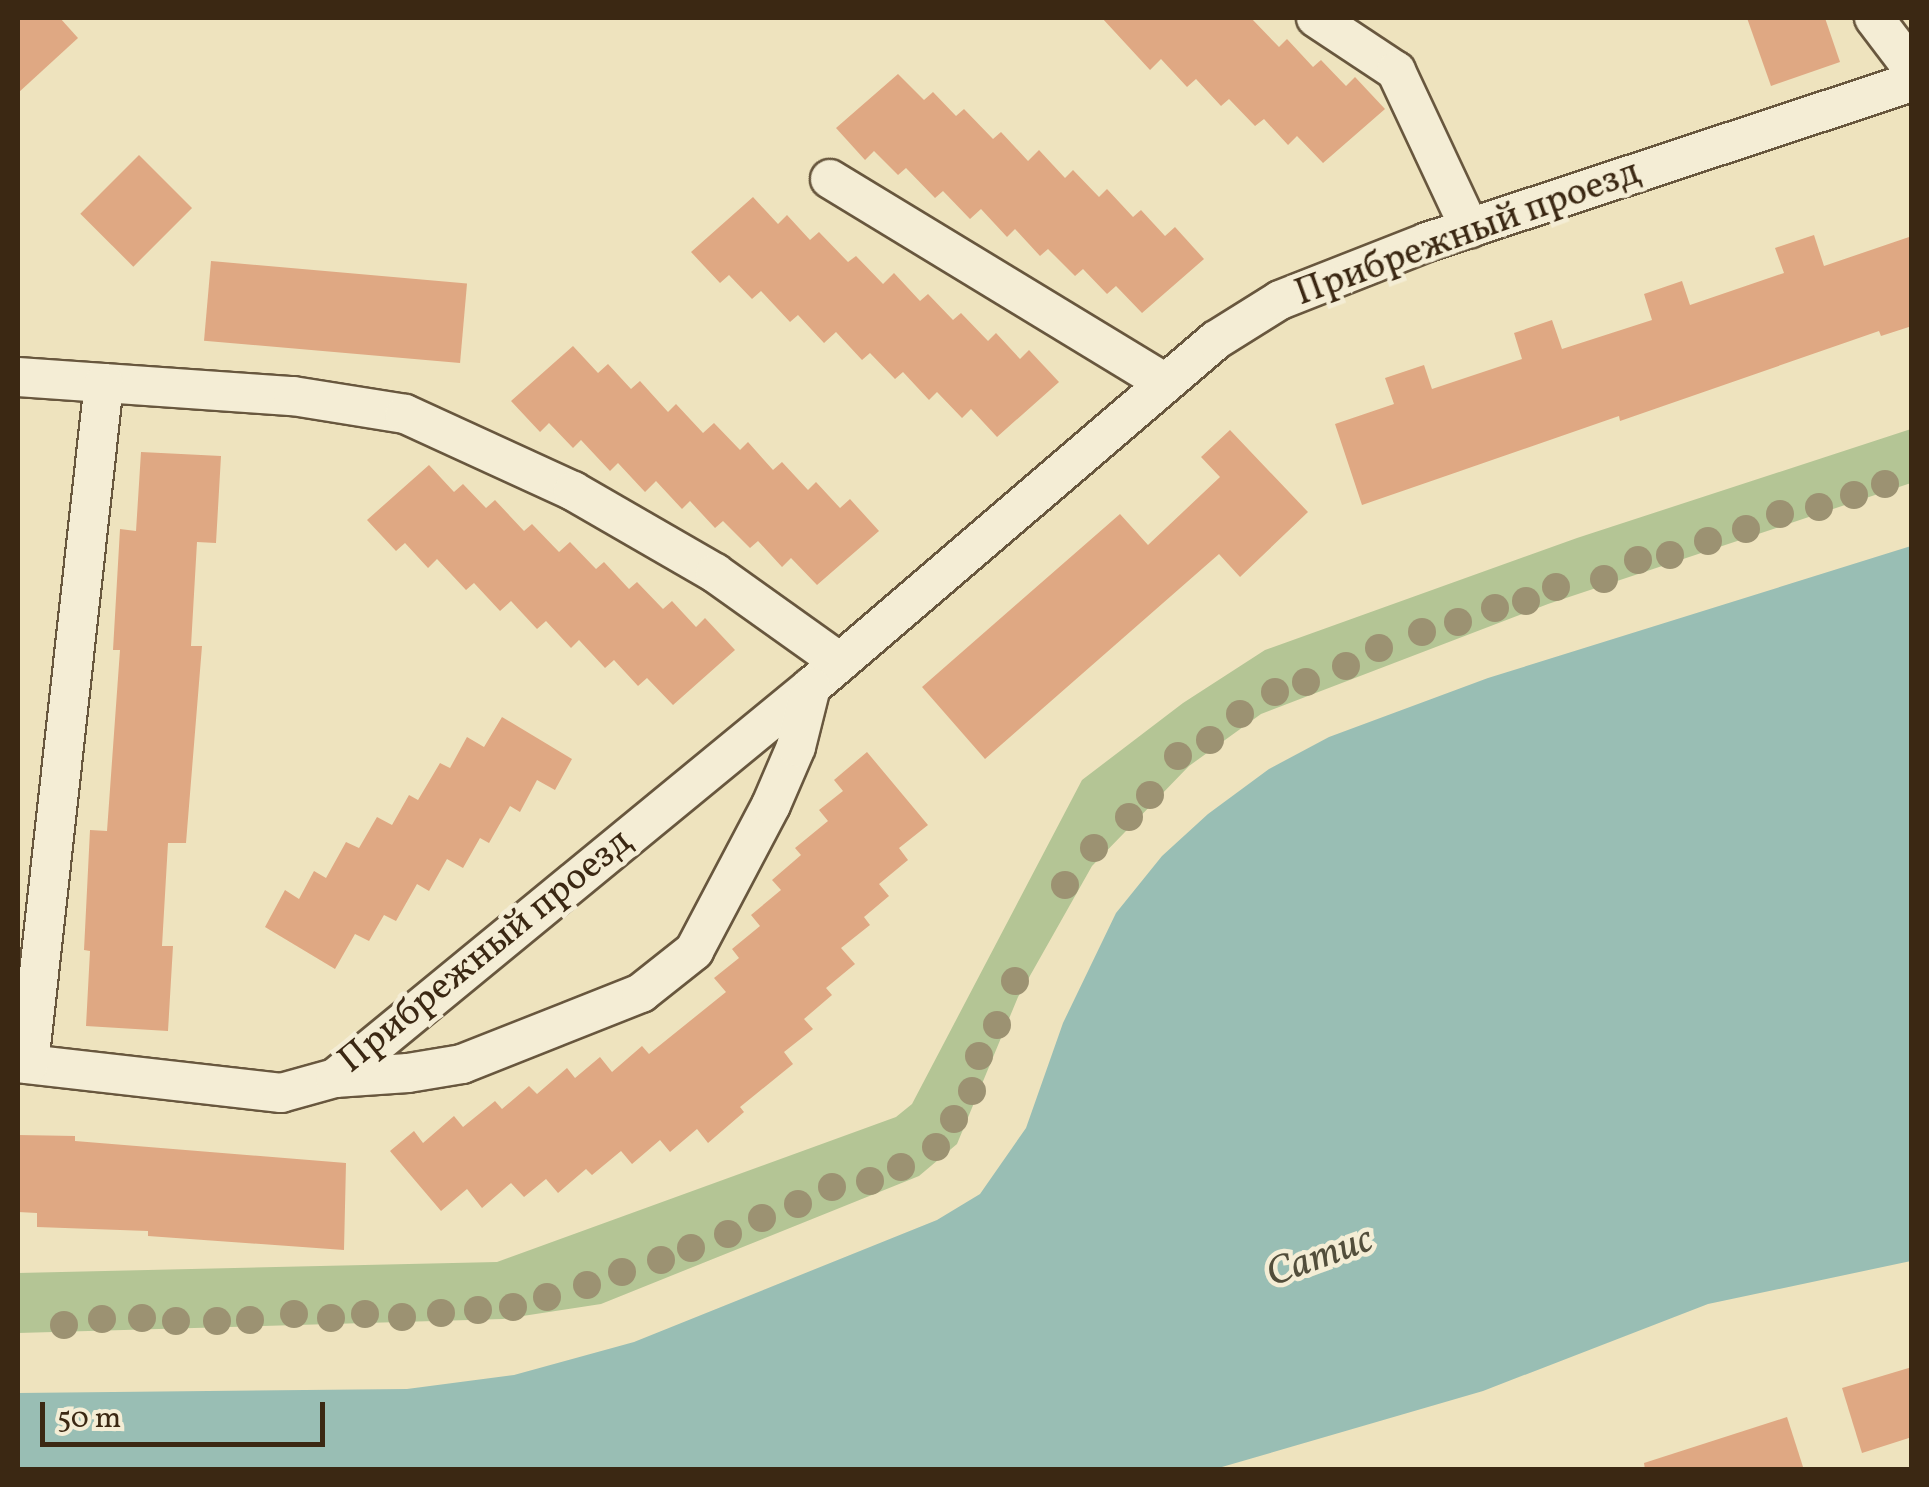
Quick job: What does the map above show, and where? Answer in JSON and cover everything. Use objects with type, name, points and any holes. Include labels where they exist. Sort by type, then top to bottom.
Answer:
[{"type":"street","points":[[1316,18],[1396,71],[1470,229]]},
{"type":"street","points":[[1874,18],[1912,68]]},
{"type":"street","name":"Прибрежный проезд","points":[[23,1063],[281,1092],[334,1078],[811,687],[1216,340],[1280,300],[1470,229],[1912,82]]},
{"type":"street","points":[[830,178],[1166,383]]},
{"type":"street","points":[[18,377],[293,396],[405,414],[572,491],[715,573],[840,662]]},
{"type":"street","points":[[23,1063],[104,383]]},
{"type":"street","points":[[334,1078],[408,1074],[462,1064],[641,993],[694,951],[771,805],[796,748],[811,687]]},
{"type":"green space","points":[[1911,429],[1911,483],[1548,604],[1261,714],[1189,766],[1092,866],[1018,997],[957,1144],[919,1176],[601,1304],[503,1319],[18,1333],[18,1273],[497,1262],[896,1117],[912,1104],[1082,780],[1183,703],[1265,650],[1577,538]]},
{"type":"water","name":"Сатис","points":[[1911,546],[1911,1261],[1708,1304],[1483,1391],[1215,1469],[18,1469],[18,1393],[407,1389],[514,1375],[634,1342],[937,1220],[980,1194],[1026,1128],[1063,1023],[1116,913],[1162,856],[1208,814],[1269,769],[1329,737],[1488,678]]},
{"type":"building","points":[[18,18],[60,18],[78,38],[18,93]]},
{"type":"building","points":[[1102,18],[1251,18],[1279,47],[1287,39],[1313,67],[1321,60],[1346,86],[1355,77],[1385,109],[1323,163],[1297,136],[1288,145],[1264,119],[1255,126],[1229,99],[1221,106],[1196,79],[1187,87],[1161,59],[1150,70]]},
{"type":"building","points":[[1747,18],[1825,18],[1840,62],[1771,86]]},
{"type":"building","points":[[898,74],[924,100],[933,92],[956,116],[964,109],[993,139],[1001,132],[1028,161],[1039,150],[1065,178],[1073,170],[1099,197],[1107,189],[1133,217],[1141,210],[1165,236],[1175,227],[1204,259],[1142,313],[1116,286],[1107,294],[1083,269],[1075,276],[1048,249],[1040,256],[1015,229],[1007,237],[981,209],[970,219],[943,191],[935,198],[906,168],[898,175],[874,151],[865,160],[836,128]]},
{"type":"building","points":[[139,155],[192,208],[133,267],[80,214]]},
{"type":"building","points":[[753,197],[778,224],[787,215],[810,240],[819,232],[848,262],[856,256],[883,284],[894,273],[920,301],[928,294],[953,320],[961,313],[988,341],[996,333],[1020,359],[1029,350],[1059,382],[997,437],[971,409],[962,418],[937,392],[929,400],[903,372],[895,379],[870,353],[862,360],[836,332],[824,343],[798,315],[790,322],[761,291],[752,299],[729,275],[720,283],[691,252]]},
{"type":"building","points":[[1814,235],[1824,266],[1912,236],[1912,326],[1881,336],[1879,331],[1362,505],[1335,424],[1394,404],[1385,378],[1424,365],[1432,389],[1522,359],[1514,333],[1552,320],[1562,349],[1652,320],[1644,294],[1682,281],[1690,305],[1784,273],[1775,248]]},
{"type":"building","points":[[211,261],[467,283],[460,363],[204,341]]},
{"type":"building","points":[[573,346],[598,373],[608,364],[631,389],[640,381],[668,412],[676,404],[703,433],[714,423],[740,450],[748,442],[773,470],[782,462],[808,490],[816,482],[840,508],[850,499],[879,531],[817,585],[791,558],[782,567],[758,541],[750,548],[723,521],[715,528],[690,501],[682,509],[656,481],[645,492],[618,463],[610,471],[581,440],[573,448],[549,423],[540,432],[511,401]]},
{"type":"building","points":[[1230,430],[1308,512],[1240,577],[1219,554],[985,759],[922,687],[1120,514],[1148,545],[1220,477],[1201,457]]},
{"type":"building","points":[[141,452],[221,456],[216,543],[197,542],[191,646],[202,646],[186,843],[168,843],[162,946],[173,946],[168,1031],[86,1026],[90,951],[84,950],[90,830],[107,831],[120,650],[113,650],[120,529],[136,531]]},
{"type":"building","points":[[429,465],[454,492],[463,484],[486,508],[495,500],[524,531],[532,524],[559,552],[570,542],[596,569],[604,562],[629,589],[637,582],[663,609],[672,601],[696,627],[705,618],[735,650],[673,705],[647,678],[638,686],[614,660],[605,668],[579,640],[571,648],[546,621],[537,629],[511,601],[500,611],[474,583],[466,590],[437,559],[428,568],[405,543],[396,551],[367,520]]},
{"type":"building","points":[[502,717],[572,759],[555,790],[537,780],[520,812],[510,806],[489,843],[480,838],[463,868],[447,859],[429,891],[417,884],[396,921],[384,915],[369,941],[355,934],[335,969],[265,927],[285,890],[299,899],[314,871],[326,878],[346,842],[359,848],[377,817],[392,825],[409,795],[418,800],[440,763],[450,768],[467,737],[484,747]]},
{"type":"building","points":[[867,752],[928,825],[899,848],[908,860],[879,884],[889,896],[864,917],[870,925],[841,948],[855,964],[826,988],[832,995],[804,1019],[813,1029],[784,1052],[793,1064],[740,1107],[744,1112],[708,1143],[697,1129],[670,1152],[660,1140],[632,1164],[621,1151],[592,1175],[586,1169],[558,1193],[546,1179],[524,1197],[511,1183],[482,1208],[467,1189],[441,1211],[390,1151],[414,1131],[423,1143],[454,1116],[463,1127],[495,1101],[502,1109],[529,1086],[537,1094],[567,1068],[575,1078],[600,1057],[612,1072],[642,1046],[649,1054],[726,992],[714,978],[739,958],[732,949],[760,926],[751,915],[781,890],[772,880],[801,855],[795,848],[828,821],[819,810],[843,791],[834,780]]},
{"type":"building","points":[[18,1135],[75,1136],[75,1141],[346,1163],[344,1250],[148,1236],[148,1231],[37,1227],[37,1213],[18,1212]]},
{"type":"building","points":[[1912,1367],[1912,1437],[1862,1453],[1842,1388]]},
{"type":"building","points":[[1787,1417],[1804,1470],[1645,1470],[1644,1463]]}]
